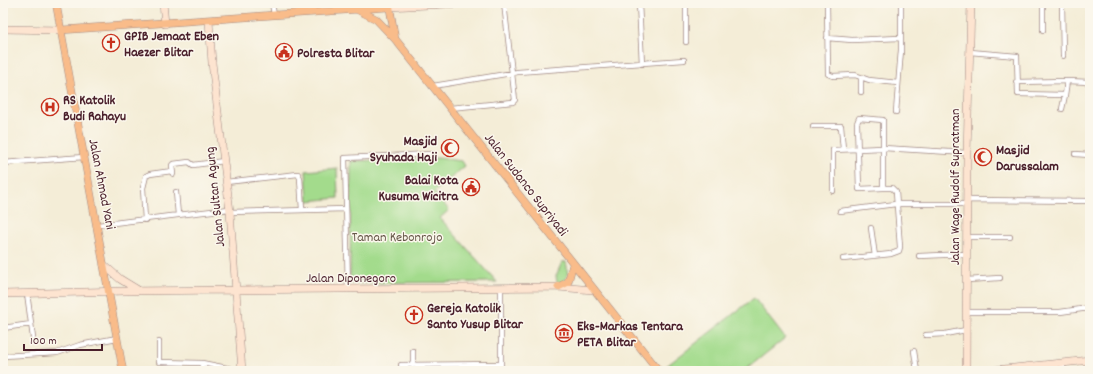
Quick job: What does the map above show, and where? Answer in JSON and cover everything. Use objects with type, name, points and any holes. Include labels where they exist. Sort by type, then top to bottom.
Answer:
[{"type":"main road","name":"Jalan Ahmad Yani","points":[[56,3],[83,153],[98,225],[123,371]]},
{"type":"main road","points":[[163,3],[165,24]]},
{"type":"main road","points":[[3,29],[61,30],[209,21],[389,5],[466,3]]},
{"type":"main road","name":"Jalan Wage Rudolf Supratman","points":[[966,371],[966,153],[971,3]]},
{"type":"main road","name":"Jalan Sudanco Supriyadi","points":[[389,5],[395,39],[593,290],[659,371]]},
{"type":"main road","points":[[356,9],[376,20],[395,39]]},
{"type":"main road","name":"Jalan Sultan Agung","points":[[209,21],[230,210],[242,371]]},
{"type":"main road","points":[[558,287],[568,282],[573,264]]},
{"type":"main road","points":[[104,265],[120,279],[141,291]]},
{"type":"main road","name":"Jalan Diponegoro","points":[[3,294],[109,291],[558,287],[593,290]]},
{"type":"main road","points":[[986,371],[1090,360]]},
{"type":"street","points":[[272,3],[274,16]]},
{"type":"street","points":[[309,3],[310,12]]},
{"type":"street","points":[[452,111],[513,102],[516,98],[511,73],[504,3]]},
{"type":"street","points":[[639,3],[642,64]]},
{"type":"street","points":[[686,3],[686,42]]},
{"type":"street","points":[[827,3],[828,74],[833,76],[852,75],[874,81],[898,83]]},
{"type":"street","points":[[896,112],[901,3]]},
{"type":"street","points":[[1042,30],[1043,3]]},
{"type":"street","points":[[1062,3],[1063,56]]},
{"type":"street","points":[[827,38],[861,40],[900,38]]},
{"type":"street","points":[[970,52],[1017,56],[1016,82],[1018,94],[1065,95]]},
{"type":"street","points":[[433,86],[511,73],[569,67],[642,64],[684,60]]},
{"type":"street","points":[[861,78],[861,92]]},
{"type":"street","points":[[1062,109],[1067,81]]},
{"type":"street","points":[[1016,82],[1090,82]]},
{"type":"street","points":[[844,259],[891,254],[899,251],[898,204],[895,189],[859,189],[857,123],[860,118],[882,119],[883,188]]},
{"type":"street","points":[[813,126],[841,126],[843,149]]},
{"type":"street","points":[[833,191],[833,150],[883,148],[966,153]]},
{"type":"street","points":[[3,163],[83,153]]},
{"type":"street","points":[[348,290],[345,158],[348,156],[432,154]]},
{"type":"street","points":[[1075,154],[1090,155]]},
{"type":"street","points":[[145,220],[143,188],[146,176],[172,173],[173,164],[189,162],[193,165],[224,161]]},
{"type":"street","points":[[226,182],[298,174],[300,178],[302,210]]},
{"type":"street","points":[[176,192],[178,215]]},
{"type":"street","points":[[840,211],[898,204],[1090,201]]},
{"type":"street","points":[[98,225],[230,210],[346,209]]},
{"type":"street","points":[[3,226],[3,233]]},
{"type":"street","points":[[871,228],[875,256]]},
{"type":"street","points":[[967,237],[1010,237]]},
{"type":"street","points":[[919,256],[967,254]]},
{"type":"street","points":[[967,280],[1000,278]]},
{"type":"street","points":[[501,288],[501,371]]},
{"type":"street","points":[[27,293],[33,338]]},
{"type":"street","points":[[967,312],[1060,312],[1086,309],[1089,308],[1090,304]]},
{"type":"street","points":[[3,328],[31,324]]},
{"type":"street","points":[[926,335],[945,334],[966,330]]},
{"type":"street","points":[[3,356],[57,352],[80,345],[117,338]]},
{"type":"street","points":[[159,342],[159,362],[202,363],[242,371]]},
{"type":"street","points":[[410,371],[412,366],[413,351]]},
{"type":"street","points":[[914,351],[917,371]]},
{"type":"street","points":[[202,363],[202,371]]},
{"type":"street","points":[[1062,363],[1064,371]]},
{"type":"street","points":[[401,365],[501,364]]},
{"type":"street","points":[[51,371],[61,370]]},
{"type":"green space","name":"Taman Kebonrojo","points":[[438,158],[462,161],[465,166],[434,192],[449,210],[440,218],[497,282],[350,283],[351,161]]},
{"type":"green space","points":[[337,168],[338,198],[308,201],[306,171]]},
{"type":"green space","points":[[562,262],[566,262],[567,276],[564,281],[557,282],[556,276]]},
{"type":"green space","points":[[754,298],[785,338],[744,371],[666,371],[664,368]]},
{"type":"place","name":"GPIB Jemaat Eben Haezer Blitar","points":[[111,43]]},
{"type":"place","name":"Polresta Blitar","points":[[284,52]]},
{"type":"place","name":"RS Katolik Budi Rahayu","points":[[50,107]]},
{"type":"place","name":"Masjid Syuhada Haji","points":[[450,148]]},
{"type":"place","name":"Masjid Darussalam","points":[[983,157]]},
{"type":"place","name":"Balai Kota Kusuma Wicitra","points":[[471,187]]},
{"type":"place","name":"Gereja Katolik Santo Yusup Blitar","points":[[414,315]]},
{"type":"place","name":"Eks-Markas Tentara PETA Blitar","points":[[564,333]]}]
